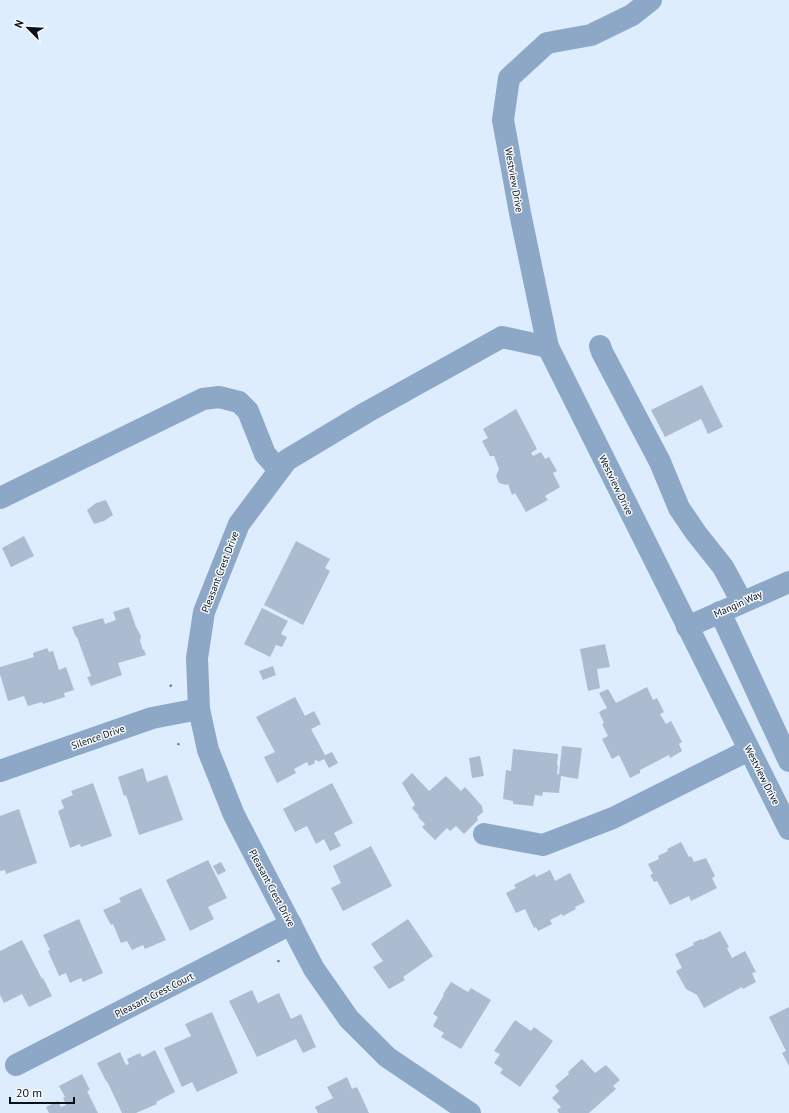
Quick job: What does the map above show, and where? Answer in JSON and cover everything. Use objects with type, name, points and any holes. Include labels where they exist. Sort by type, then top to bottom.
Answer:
[{"type":"street","name":"Westview Drive","points":[[651,0],[632,15],[591,35],[547,43],[509,78],[503,120],[520,212],[548,347],[789,829]]},
{"type":"street","name":"Pleasant Crest Drive","points":[[462,1111],[387,1057],[349,1019],[314,969],[234,815],[208,750],[198,709],[197,658],[204,612],[239,524],[287,460],[360,416],[502,337],[548,347]]},
{"type":"street","points":[[600,346],[660,462],[679,508],[696,533],[723,567],[742,602]]},
{"type":"street","points":[[0,498],[203,399],[219,397],[239,402],[248,412],[265,454],[280,470]]},
{"type":"street","name":"Mangin Way","points":[[687,627],[789,582]]},
{"type":"street","points":[[720,612],[789,761]]},
{"type":"street","name":"Silence Drive","points":[[0,771],[152,718],[198,709]]},
{"type":"street","points":[[484,834],[543,845],[613,818],[749,750]]},
{"type":"street","name":"Pleasant Crest Court","points":[[16,1065],[291,924]]},
{"type":"building","points":[[702,385],[723,427],[708,434],[701,419],[665,437],[651,410]]},
{"type":"building","points":[[516,409],[537,449],[531,453],[533,456],[541,452],[545,459],[549,457],[557,471],[553,473],[560,487],[545,496],[548,500],[526,512],[515,493],[512,495],[508,484],[506,485],[499,483],[496,476],[499,469],[494,456],[490,456],[482,441],[488,438],[483,429]]},
{"type":"building","points":[[106,500],[113,515],[104,521],[94,524],[87,510],[96,503]]},
{"type":"building","points":[[24,536],[34,556],[11,567],[2,548]]},
{"type":"building","points":[[296,541],[330,559],[325,568],[330,571],[303,625],[264,605]]},
{"type":"building","points":[[129,607],[141,636],[140,641],[146,655],[118,663],[122,675],[91,686],[87,677],[91,676],[72,627],[103,618],[105,624],[116,620],[113,612]]},
{"type":"building","points":[[262,608],[288,621],[281,634],[287,637],[282,647],[276,645],[270,657],[244,644]]},
{"type":"building","points":[[605,644],[610,667],[597,669],[600,688],[588,691],[580,649]]},
{"type":"building","points":[[47,648],[49,652],[53,651],[59,670],[66,667],[74,690],[64,693],[65,697],[43,704],[42,702],[28,706],[24,696],[8,701],[0,674],[0,667],[34,657],[33,653]]},
{"type":"building","points":[[273,666],[276,675],[263,680],[259,671]]},
{"type":"building","points":[[647,687],[653,700],[657,698],[664,712],[660,714],[666,724],[671,721],[682,742],[679,744],[682,751],[670,758],[669,755],[640,770],[640,773],[630,778],[619,755],[612,759],[602,739],[608,736],[602,724],[604,723],[599,712],[607,708],[599,693],[608,689],[616,703]]},
{"type":"building","points":[[295,697],[305,716],[314,711],[321,724],[311,729],[325,755],[332,752],[338,763],[329,768],[324,759],[318,762],[317,760],[314,761],[315,763],[309,766],[307,762],[294,769],[296,773],[277,783],[264,757],[275,752],[256,717]]},
{"type":"building","points":[[562,746],[582,748],[578,779],[561,776],[559,793],[543,792],[542,796],[535,795],[533,806],[513,804],[513,801],[503,799],[506,770],[511,771],[513,749],[558,754],[557,774],[559,774]]},
{"type":"building","points":[[480,756],[484,776],[472,778],[469,758]]},
{"type":"building","points":[[143,768],[147,782],[167,775],[183,820],[139,835],[126,795],[124,796],[118,777]]},
{"type":"building","points":[[412,773],[429,791],[446,776],[461,791],[465,787],[482,806],[483,812],[477,817],[478,820],[464,834],[456,826],[450,831],[447,828],[435,840],[422,827],[425,824],[412,808],[415,805],[402,783]]},
{"type":"building","points":[[93,783],[112,836],[81,847],[80,844],[70,848],[58,811],[64,808],[61,800],[73,795],[71,791]]},
{"type":"building","points":[[332,783],[353,823],[334,833],[341,846],[330,851],[324,839],[316,844],[307,826],[295,832],[283,809]]},
{"type":"building","points":[[19,809],[37,863],[6,874],[5,870],[0,871],[0,816]]},
{"type":"building","points":[[681,842],[689,857],[691,856],[694,862],[706,858],[715,876],[712,878],[717,888],[691,901],[689,896],[670,905],[657,881],[654,882],[650,875],[653,874],[648,864],[659,859],[658,856],[668,851],[667,849]]},
{"type":"building","points":[[371,846],[392,886],[343,911],[331,888],[341,883],[333,866]]},
{"type":"building","points":[[208,860],[227,898],[208,907],[214,919],[190,931],[166,880]]},
{"type":"building","points":[[221,862],[226,871],[218,875],[213,866]]},
{"type":"building","points":[[550,870],[555,881],[570,873],[585,902],[563,916],[562,914],[550,920],[552,924],[538,931],[536,927],[534,928],[525,909],[516,913],[506,893],[516,888],[514,885],[535,874],[536,877]]},
{"type":"building","points":[[141,888],[166,940],[145,949],[143,945],[132,950],[127,941],[121,943],[113,924],[111,925],[103,910],[121,902],[119,898]]},
{"type":"building","points":[[79,919],[103,973],[83,982],[81,978],[70,983],[66,973],[59,976],[43,935]]},
{"type":"building","points":[[408,919],[433,956],[403,977],[405,980],[389,989],[373,967],[383,961],[371,944]]},
{"type":"building","points":[[720,931],[729,947],[727,948],[732,958],[745,951],[756,972],[752,973],[756,982],[743,989],[742,987],[704,1008],[697,995],[686,989],[676,971],[682,968],[675,954],[694,945],[693,943]]},
{"type":"building","points":[[22,940],[52,996],[29,1007],[22,994],[4,1003],[0,995],[0,951]]},
{"type":"building","points":[[451,982],[468,992],[471,988],[491,1000],[461,1049],[441,1037],[444,1033],[433,1026],[438,1017],[433,1014]]},
{"type":"building","points":[[252,990],[258,1003],[279,993],[291,1019],[301,1014],[316,1047],[303,1053],[296,1039],[257,1057],[229,1001]]},
{"type":"building","points":[[789,1007],[789,1066],[782,1053],[786,1051],[769,1017]]},
{"type":"building","points":[[212,1012],[238,1073],[197,1092],[192,1082],[182,1087],[164,1048],[191,1036],[185,1024]]},
{"type":"building","points":[[515,1020],[531,1031],[534,1027],[553,1041],[520,1087],[500,1073],[503,1069],[494,1063],[500,1054],[494,1051]]},
{"type":"building","points":[[155,1050],[175,1092],[156,1102],[157,1104],[136,1113],[122,1113],[97,1063],[120,1052],[126,1065],[129,1064],[127,1059],[140,1053],[142,1057]]},
{"type":"building","points":[[582,1059],[595,1073],[606,1065],[620,1080],[613,1086],[616,1089],[589,1113],[559,1113],[557,1110],[561,1107],[552,1098],[559,1091],[555,1086],[569,1074],[568,1072]]},
{"type":"building","points":[[82,1074],[90,1090],[87,1091],[98,1113],[49,1113],[46,1107],[58,1101],[61,1107],[66,1105],[63,1098],[65,1097],[59,1086]]},
{"type":"building","points":[[347,1077],[352,1089],[357,1087],[369,1113],[318,1113],[315,1107],[333,1098],[327,1087]]}]
